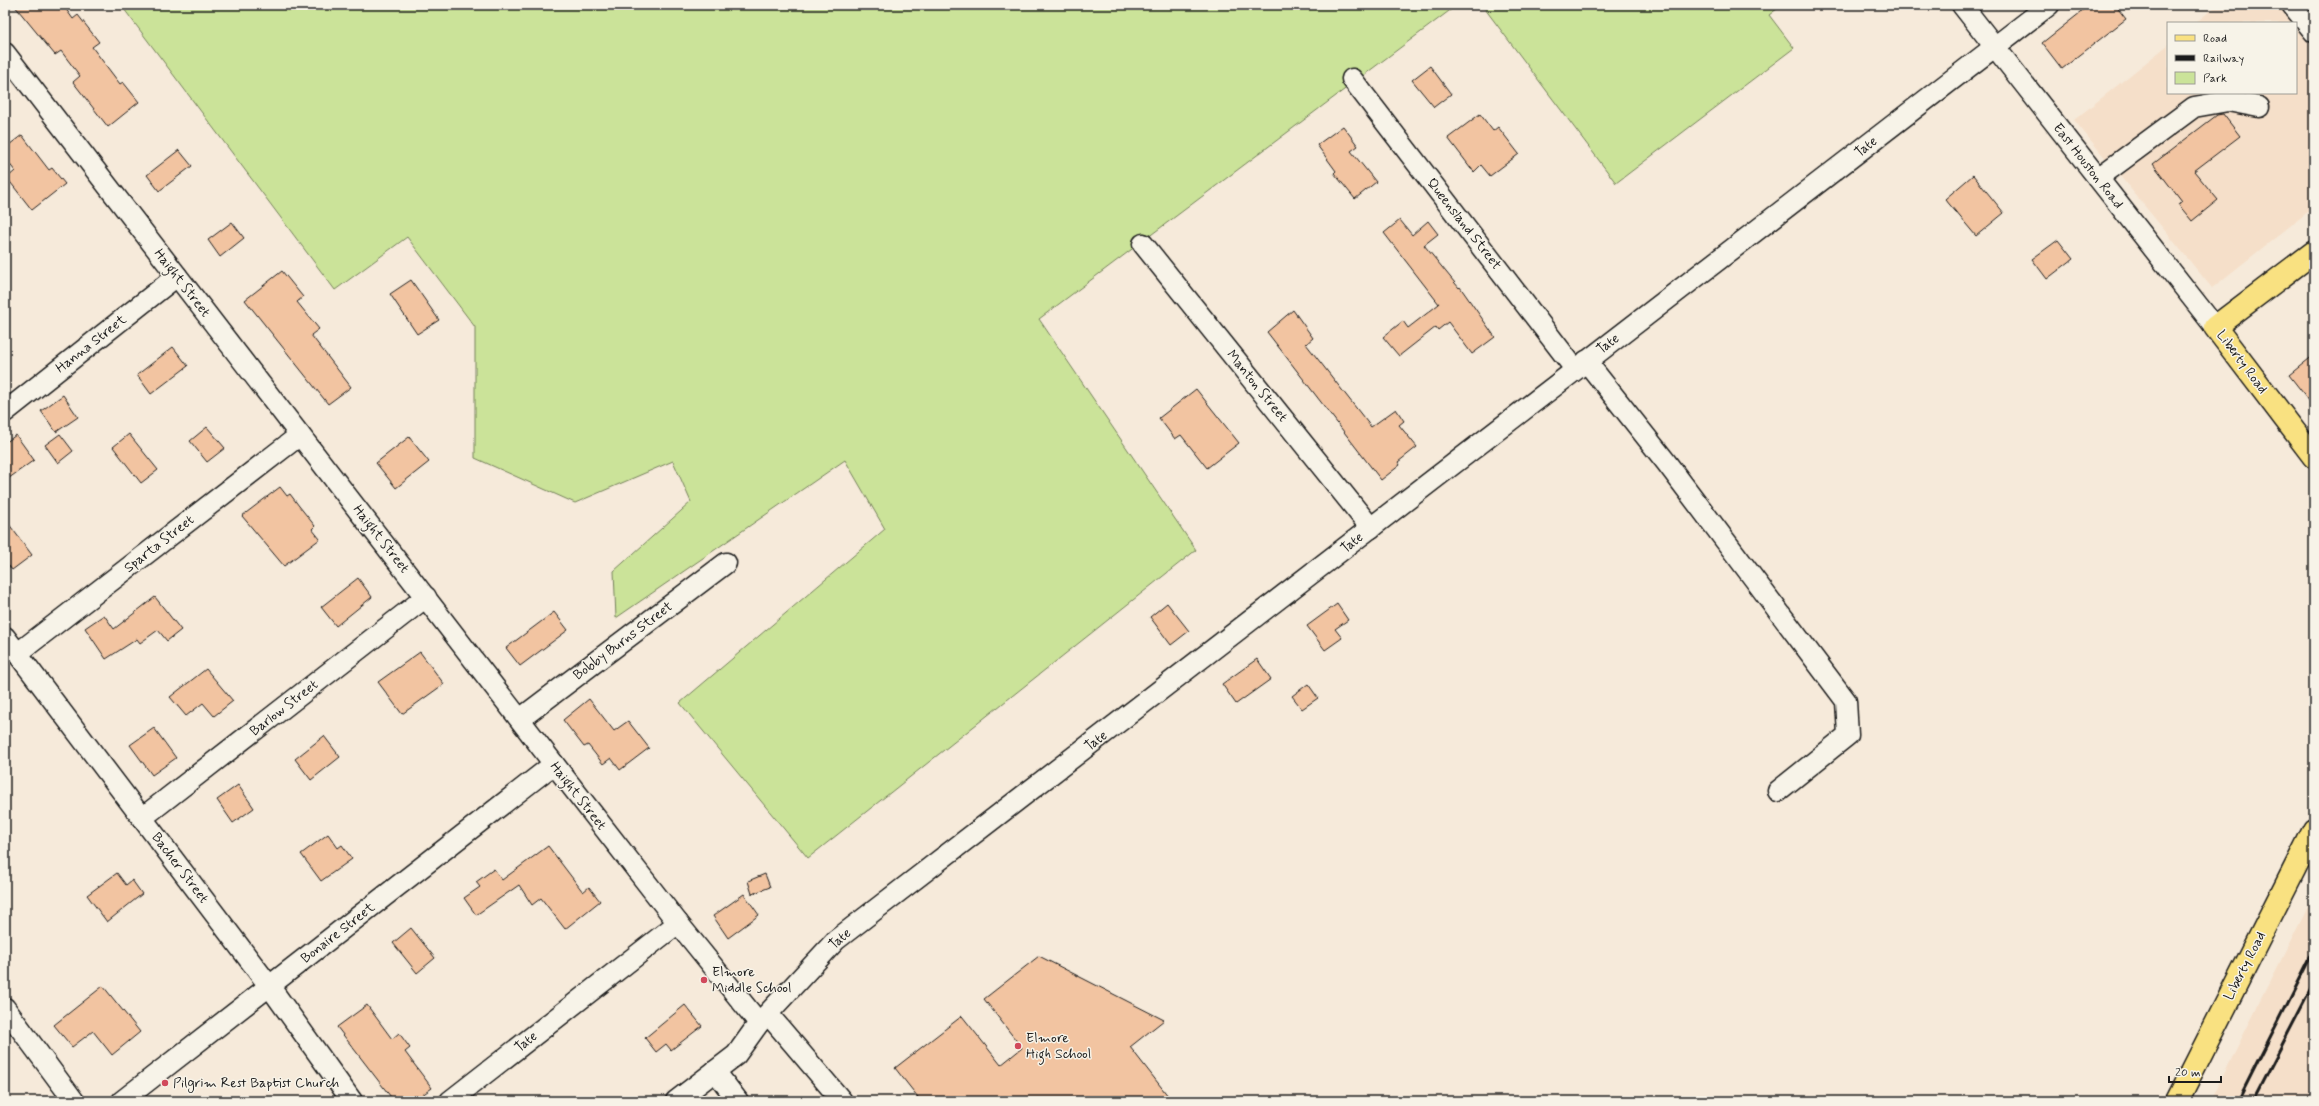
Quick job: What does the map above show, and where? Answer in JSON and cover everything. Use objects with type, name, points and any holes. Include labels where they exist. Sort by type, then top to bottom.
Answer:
[{"type":"main road","name":"Liberty Road","points":[[2314,252],[2215,327],[2314,457]]},
{"type":"main road","name":"Liberty Road","points":[[2177,1101],[2314,830]]},
{"type":"street","name":"East Houston Road","points":[[1962,5],[2215,327]]},
{"type":"street","name":"Tate","points":[[676,1101],[736,1055],[764,1018],[836,940],[2049,5]]},
{"type":"street","points":[[2292,5],[2314,32]]},
{"type":"street","name":"Haight Street","points":[[5,53],[678,924],[842,1101]]},
{"type":"street","name":"Queensland Street","points":[[1352,79],[1581,365],[1666,462],[1846,701],[1848,735],[1778,791]]},
{"type":"street","points":[[2098,178],[2194,107],[2228,101],[2259,107]]},
{"type":"street","name":"Manton Street","points":[[1143,244],[1371,528]]},
{"type":"street","name":"Hanna Street","points":[[5,412],[177,276]]},
{"type":"street","name":"Sparta Street","points":[[18,654],[300,435]]},
{"type":"street","name":"Bobby Burns Street","points":[[520,719],[726,563]]},
{"type":"street","name":"Barlow Street","points":[[142,818],[426,597]]},
{"type":"street","name":"Bacher Street","points":[[5,637],[270,987],[352,1101]]},
{"type":"street","name":"Bonaire Street","points":[[122,1101],[554,764]]},
{"type":"street","name":"Tate","points":[[450,1101],[678,924]]},
{"type":"street","points":[[5,1008],[74,1101]]},
{"type":"street","points":[[715,1071],[738,1101]]},
{"type":"shaded area","points":[[2218,5],[2314,5],[2314,207],[2212,288],[2074,120],[2167,46],[2167,94],[2297,94],[2297,22],[2196,22]]},
{"type":"shaded area","points":[[2314,895],[2314,1101],[2210,1101]]},
{"type":"green space","points":[[121,5],[1457,5],[1039,319],[1196,550],[808,858],[680,703],[885,529],[845,460],[616,618],[614,571],[691,502],[673,461],[575,503],[475,458],[475,327],[407,237],[335,290]]},
{"type":"green space","points":[[1482,5],[1782,5],[1769,15],[1794,48],[1616,183]]},
{"type":"building","points":[[14,5],[63,5],[73,19],[78,15],[99,42],[92,47],[120,84],[123,82],[139,102],[108,127],[73,82],[80,76],[61,51],[55,55]]},
{"type":"building","points":[[2090,5],[2115,5],[2126,19],[2062,69],[2042,43]]},
{"type":"building","points":[[1430,66],[1451,94],[1434,107],[1412,80]]},
{"type":"building","points":[[1480,114],[1493,131],[1498,127],[1519,154],[1490,176],[1481,165],[1474,172],[1448,138]]},
{"type":"building","points":[[2223,114],[2240,136],[2194,171],[2218,200],[2192,221],[2178,204],[2182,202],[2153,164],[2217,115]]},
{"type":"building","points":[[1343,126],[1358,146],[1351,151],[1376,182],[1355,199],[1334,173],[1336,171],[1317,145]]},
{"type":"building","points":[[22,135],[49,170],[52,168],[65,184],[32,210],[7,178],[15,171],[5,158],[5,148]]},
{"type":"building","points":[[179,150],[192,166],[159,191],[147,175]]},
{"type":"building","points":[[1973,175],[2004,213],[1976,236],[1945,199]]},
{"type":"building","points":[[1400,220],[1412,235],[1428,221],[1438,234],[1424,245],[1459,288],[1460,287],[1495,337],[1472,354],[1448,322],[1438,330],[1436,327],[1399,356],[1383,337],[1403,321],[1408,328],[1439,304],[1384,233]]},
{"type":"building","points":[[232,222],[244,238],[220,257],[208,240]]},
{"type":"building","points":[[2058,240],[2073,259],[2047,279],[2032,259]]},
{"type":"building","points":[[282,271],[303,297],[297,302],[319,329],[311,335],[351,387],[328,404],[245,300]]},
{"type":"building","points":[[411,280],[439,320],[417,334],[390,294]]},
{"type":"building","points":[[1293,310],[1313,338],[1306,344],[1371,427],[1396,409],[1404,421],[1399,425],[1417,447],[1398,462],[1400,465],[1381,480],[1267,332]]},
{"type":"building","points":[[173,347],[188,366],[151,394],[137,375]]},
{"type":"building","points":[[2314,355],[2314,407],[2289,375]]},
{"type":"building","points":[[1196,389],[1239,443],[1207,468],[1181,435],[1175,439],[1159,418]]},
{"type":"building","points":[[63,395],[78,417],[56,432],[41,411]]},
{"type":"building","points":[[207,427],[225,448],[207,462],[190,441]]},
{"type":"building","points":[[60,434],[73,451],[58,463],[45,445]]},
{"type":"building","points":[[129,434],[158,470],[141,483],[113,447]]},
{"type":"building","points":[[16,435],[34,460],[5,481],[5,443]]},
{"type":"building","points":[[409,437],[429,462],[396,488],[376,463]]},
{"type":"building","points":[[280,487],[287,496],[290,494],[315,526],[312,529],[320,539],[284,566],[242,516]]},
{"type":"building","points":[[5,519],[32,555],[12,570],[5,561]]},
{"type":"building","points":[[358,578],[372,597],[336,626],[321,607]]},
{"type":"building","points":[[155,597],[181,630],[167,641],[158,630],[140,643],[137,639],[106,659],[85,628],[104,615],[114,629]]},
{"type":"building","points":[[1167,603],[1189,631],[1171,645],[1150,617]]},
{"type":"building","points":[[1337,604],[1348,620],[1335,629],[1342,638],[1325,650],[1307,626]]},
{"type":"building","points":[[554,612],[568,630],[520,666],[506,648]]},
{"type":"building","points":[[420,652],[444,684],[402,714],[378,682]]},
{"type":"building","points":[[1257,659],[1271,679],[1236,704],[1222,684]]},
{"type":"building","points":[[206,669],[233,701],[214,716],[203,703],[186,716],[170,697]]},
{"type":"building","points":[[1308,684],[1318,698],[1302,709],[1292,696]]},
{"type":"building","points":[[589,699],[614,731],[628,721],[649,748],[620,770],[611,758],[603,764],[588,745],[584,747],[563,720]]},
{"type":"building","points":[[154,728],[176,758],[152,775],[130,745]]},
{"type":"building","points":[[324,736],[340,757],[311,780],[295,759]]},
{"type":"building","points":[[238,785],[254,808],[233,823],[217,800]]},
{"type":"building","points":[[328,834],[338,848],[342,845],[352,859],[321,881],[301,854]]},
{"type":"building","points":[[548,846],[583,892],[589,887],[600,901],[565,929],[541,898],[532,905],[519,885],[476,915],[464,898],[480,887],[476,882],[494,869],[502,880]]},
{"type":"building","points":[[117,873],[126,885],[132,880],[142,894],[107,922],[87,895]]},
{"type":"building","points":[[765,874],[770,887],[752,894],[748,881]]},
{"type":"building","points":[[744,894],[759,915],[728,938],[713,916]]},
{"type":"building","points":[[411,928],[435,958],[417,973],[393,943]]},
{"type":"building","points":[[1039,956],[1164,1020],[1130,1047],[1172,1101],[921,1101],[895,1068],[962,1016],[1001,1065],[1022,1048],[984,999]]},
{"type":"building","points":[[103,986],[140,1032],[112,1055],[93,1031],[72,1047],[54,1025]]},
{"type":"building","points":[[367,1005],[392,1039],[399,1033],[410,1048],[405,1052],[432,1088],[414,1101],[394,1101],[337,1027]]},
{"type":"building","points":[[685,1005],[702,1026],[671,1050],[666,1044],[656,1052],[645,1038]]},
{"type":"railway","points":[[2238,1101],[2314,950]]},
{"type":"railway","points":[[2253,1101],[2314,983]]},
{"type":"place","name":"Elmore Middle School","points":[[704,980]]},
{"type":"place","name":"Elmore High School","points":[[1018,1046]]},
{"type":"place","name":"Pilgrim Rest Baptist Church","points":[[165,1083]]}]
